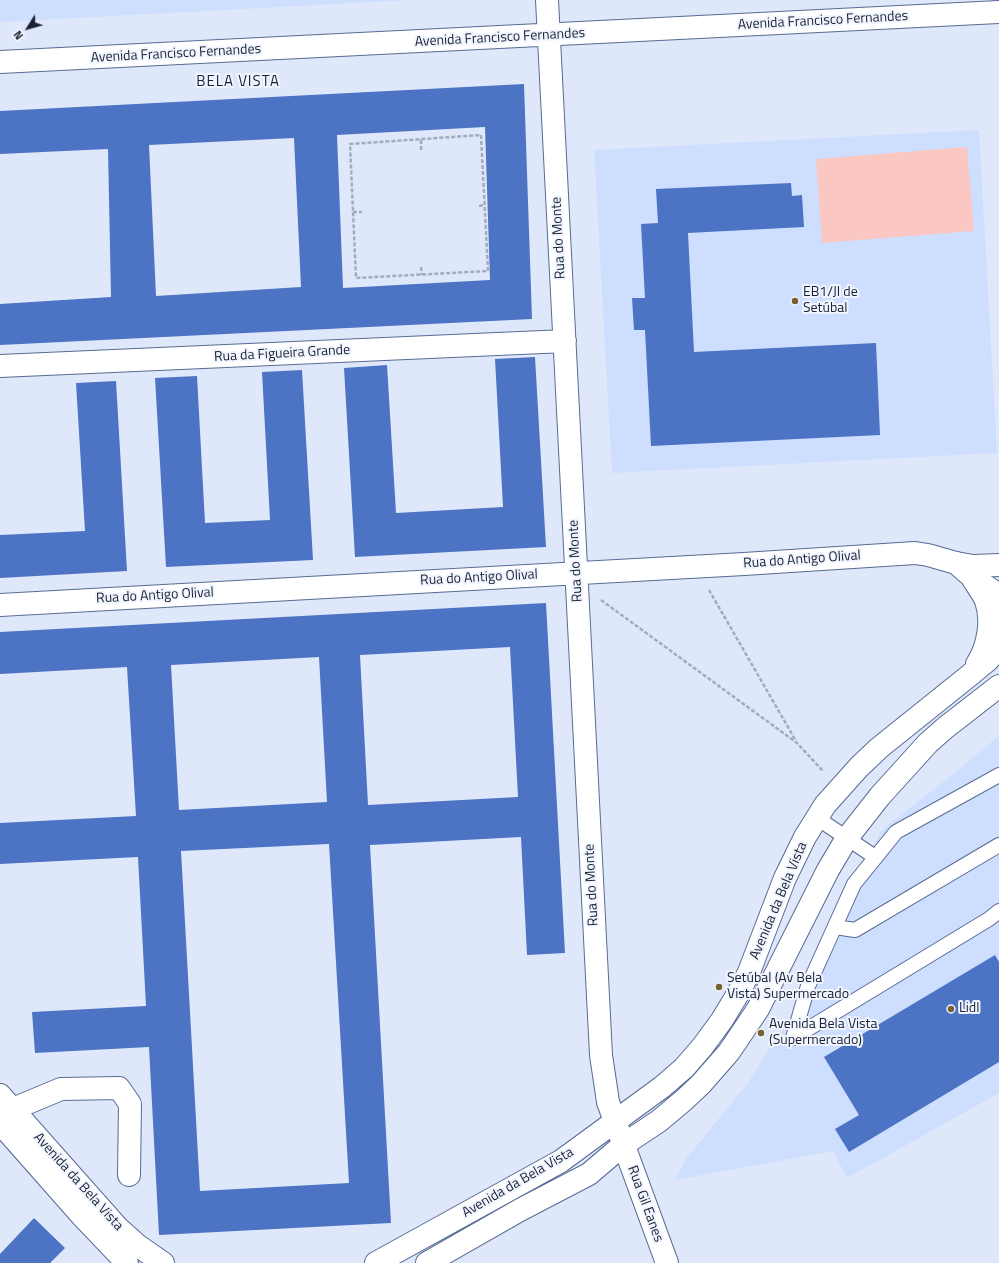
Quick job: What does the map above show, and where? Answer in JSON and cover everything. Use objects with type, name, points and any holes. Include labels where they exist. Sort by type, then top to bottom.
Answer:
[{"type":"street","name":"Rua do Monte","points":[[547,0],[601,1055],[608,1102],[623,1145]]},
{"type":"street","name":"Avenida Francisco Fernandes","points":[[0,62],[549,36],[999,12]]},
{"type":"street","name":"Rua da Figueira Grande","points":[[0,366],[565,341]]},
{"type":"street","name":"Rua do Antigo Olival","points":[[0,604],[744,564],[914,553],[928,555],[966,568]]},
{"type":"street","points":[[966,568],[999,565]]},
{"type":"street","points":[[966,568],[999,576]]},
{"type":"street","points":[[966,568],[999,595]]},
{"type":"street","points":[[966,568],[986,601],[989,616],[988,637],[984,651],[970,675]]},
{"type":"street","name":"Avenida da Bela Vista","points":[[376,1263],[561,1161],[662,1087],[684,1068],[703,1046],[722,1020],[749,972],[785,878],[805,837],[825,805],[839,788],[879,748],[988,660],[999,647]]},
{"type":"street","name":"Avenida da Bela Vista","points":[[427,1263],[520,1210],[588,1174],[623,1145],[658,1121],[684,1100],[709,1076],[729,1052],[758,1009],[828,870],[847,838],[880,796],[928,743],[945,728],[998,688]]},
{"type":"street","points":[[4,1109],[61,1089],[118,1088],[130,1104],[129,1175]]},
{"type":"street","name":"Avenida da Bela Vista","points":[[4,1109],[83,1217],[127,1263]]},
{"type":"street","name":"Avenida da Bela Vista","points":[[4,1109],[118,1228],[136,1245],[163,1263]]},
{"type":"street","name":"Rua Gil Eanes","points":[[623,1145],[666,1263]]},
{"type":"lane","points":[[999,775],[896,832],[854,884],[808,986],[793,1038],[989,919],[999,911]]},
{"type":"lane","points":[[817,818],[876,857]]},
{"type":"lane","points":[[835,927],[855,930],[999,844]]},
{"type":"path","points":[[481,135],[488,271],[356,278],[350,144],[421,139],[481,135]]},
{"type":"path","points":[[421,139],[421,150]]},
{"type":"path","points":[[479,206],[485,205]]},
{"type":"path","points":[[353,212],[362,212]]},
{"type":"path","points":[[421,267],[422,275]]},
{"type":"path","points":[[707,588],[797,743]]},
{"type":"path","points":[[597,597],[797,743],[839,788]]},
{"type":"shaded area","points":[[0,0],[410,0],[0,22]]},
{"type":"shaded area","name":"EB1/JI de Setúbal","points":[[979,130],[997,453],[612,473],[594,150]]},
{"type":"shaded area","points":[[967,147],[974,231],[822,243],[816,159]]},
{"type":"shaded area","points":[[999,736],[999,1093],[847,1178],[833,1151],[675,1180],[686,1159],[748,1083],[775,1039],[806,1003],[864,862],[882,830]]},
{"type":"building","points":[[524,84],[532,319],[0,345],[0,304],[111,297],[108,149],[0,154],[0,111]],"holes":[[[485,127],[490,280],[343,288],[337,135]],[[294,138],[301,287],[156,296],[149,145]]]},
{"type":"building","points":[[791,183],[792,196],[802,195],[804,227],[688,233],[694,352],[876,343],[880,435],[651,446],[645,330],[634,330],[632,298],[645,298],[641,224],[658,223],[656,189]]},
{"type":"building","points":[[535,357],[546,547],[355,557],[344,368],[387,365],[396,513],[503,507],[495,359]]},
{"type":"building","points":[[302,370],[313,560],[166,567],[155,378],[197,376],[205,523],[270,520],[262,372]]},
{"type":"building","points":[[116,381],[127,571],[0,578],[0,535],[85,531],[76,383]]},
{"type":"building","points":[[546,603],[565,953],[527,955],[521,837],[370,845],[391,1223],[159,1235],[149,1047],[35,1053],[32,1012],[146,1006],[138,857],[0,864],[0,823],[136,816],[127,667],[0,674],[0,632]],"holes":[[[510,647],[518,797],[368,805],[360,655]],[[319,657],[327,802],[179,810],[171,665]],[[329,844],[349,1183],[200,1191],[181,851]]]},
{"type":"building","name":"Lidl","points":[[995,955],[999,962],[999,1062],[849,1152],[835,1129],[859,1115],[824,1057]]},
{"type":"building","points":[[34,1218],[65,1248],[50,1263],[0,1263],[0,1254]]},
{"type":"place","name":"EB1/JI de Setúbal","points":[[795,301]]},
{"type":"place","name":"Setúbal (Av Bela Vista) Supermercado","points":[[719,987]]},
{"type":"place","name":"Lidl","points":[[951,1009]]},
{"type":"place","name":"Avenida Bela Vista (Supermercado)","points":[[761,1033]]},
{"type":"district","name":"BELA VISTA","points":[[238,82]]}]
